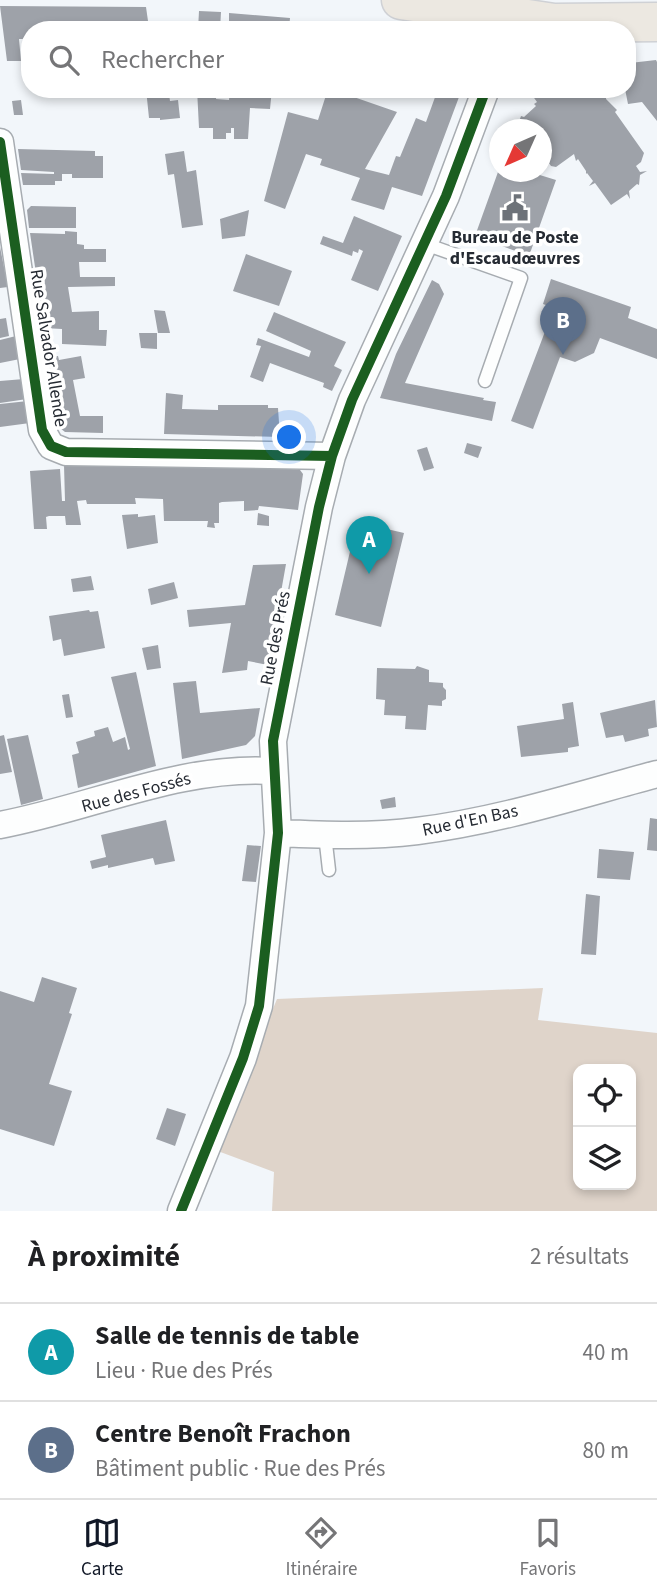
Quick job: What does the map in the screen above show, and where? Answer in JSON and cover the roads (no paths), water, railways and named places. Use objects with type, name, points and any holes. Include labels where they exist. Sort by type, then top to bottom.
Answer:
[{"type":"main road","points":[[401,0],[552,21]]},
{"type":"main road","points":[[636,23],[657,22]]},
{"type":"street","name":"Rue des Prés","points":[[181,1211],[255,1025],[262,990],[278,833],[273,741],[332,456],[352,400],[455,175],[483,98]]},
{"type":"street","name":"Rue Salvador Allende","points":[[0,142],[42,429],[51,446],[66,452],[332,456]]},
{"type":"street","name":"Rue des Fossés","points":[[0,825],[192,776],[228,770],[273,771]]},
{"type":"street","name":"Rue d'En Bas","points":[[278,833],[395,834],[460,825],[657,774]]},
{"type":"lane","points":[[425,244],[521,278],[485,381]]},
{"type":"lane","points":[[324,835],[329,870]]},
{"type":"place","name":"Bureau de Poste d'Escaudœuvres","points":[[515,208]]},
{"type":"place","name":"Centre Benoît Frachon","points":[[563,355]]},
{"type":"place","name":"Salle de tennis de table","points":[[369,574]]}]
